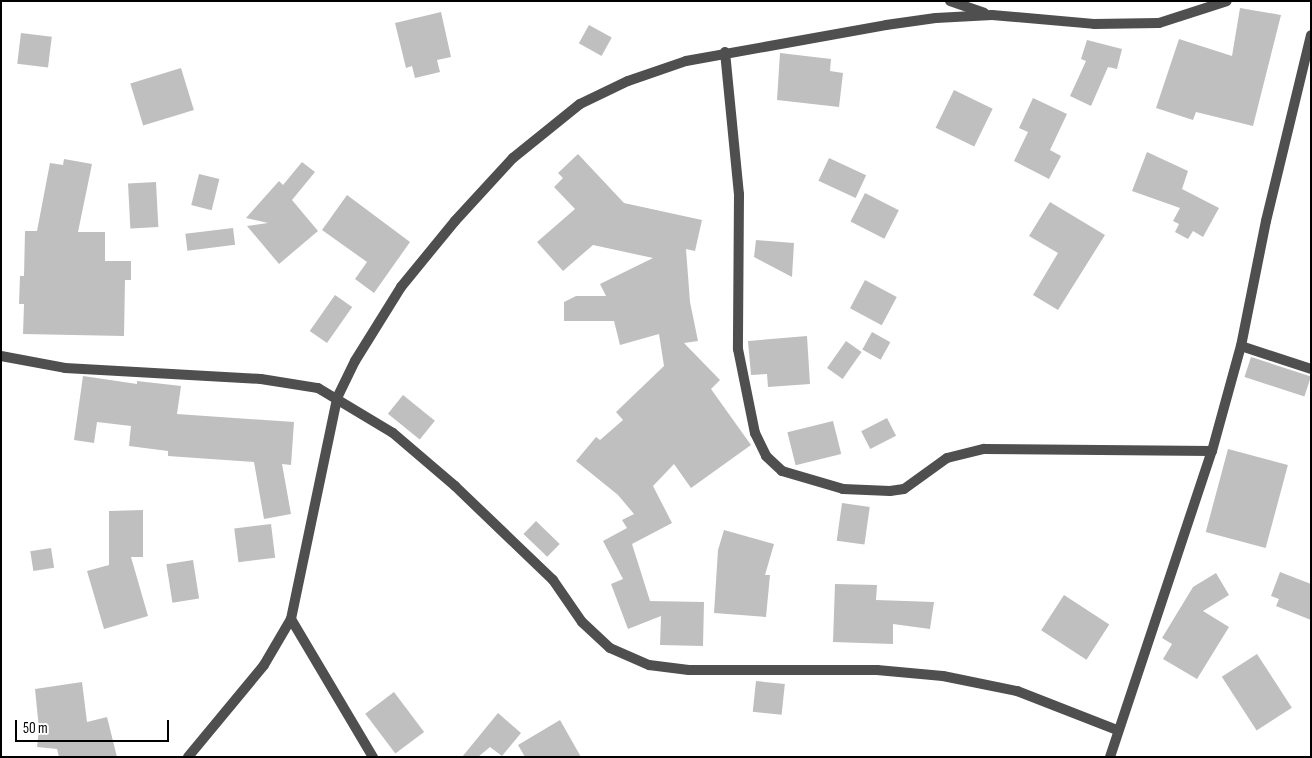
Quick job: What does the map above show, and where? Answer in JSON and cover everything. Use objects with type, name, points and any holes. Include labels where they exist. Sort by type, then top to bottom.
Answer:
[{"type":"street","points":[[950,1],[992,15]]},
{"type":"street","points":[[188,757],[264,665],[291,619],[337,398],[355,362],[401,287],[454,221],[513,158],[580,104],[636,78],[686,61],[725,52],[936,18],[992,15],[1094,24],[1160,22],[1227,1]]},
{"type":"street","points":[[1110,757],[1116,730],[1212,451],[1241,346],[1266,221],[1311,35]]},
{"type":"street","points":[[725,52],[739,194],[738,349],[755,433],[766,456],[782,471],[843,489],[890,490],[904,489],[947,458],[984,449],[1212,451]]},
{"type":"street","points":[[1241,346],[1311,369]]},
{"type":"street","points":[[1,356],[65,368],[294,382],[318,388],[393,433],[455,486],[553,580],[582,622],[610,648],[648,665],[689,670],[877,670],[943,676],[1016,691],[1116,730]]},
{"type":"street","points":[[291,619],[373,757]]},
{"type":"building","points":[[1240,8],[1281,15],[1253,126],[1196,112],[1193,120],[1156,108],[1179,39],[1232,56]]},
{"type":"building","points":[[441,12],[451,57],[437,60],[440,72],[415,78],[412,66],[406,68],[395,23]]},
{"type":"building","points":[[589,25],[612,38],[602,56],[579,43]]},
{"type":"building","points":[[21,33],[52,37],[48,68],[17,64]]},
{"type":"building","points":[[1087,40],[1122,49],[1117,69],[1108,67],[1091,106],[1070,96],[1086,61],[1081,59]]},
{"type":"building","points":[[780,53],[831,59],[830,71],[843,73],[839,107],[777,100]]},
{"type":"building","points":[[181,68],[194,110],[143,126],[130,83]]},
{"type":"building","points":[[954,90],[993,109],[974,147],[936,128]]},
{"type":"building","points":[[1033,98],[1067,114],[1050,150],[1061,156],[1049,179],[1014,161],[1028,132],[1019,128]]},
{"type":"building","points":[[1147,152],[1188,171],[1182,189],[1219,208],[1203,237],[1193,231],[1188,239],[1175,232],[1179,224],[1173,221],[1180,208],[1132,191]]},
{"type":"building","points":[[578,154],[624,203],[702,220],[695,251],[686,249],[690,302],[698,341],[684,343],[720,380],[711,389],[751,445],[691,488],[674,464],[653,486],[672,523],[632,544],[650,601],[704,602],[703,646],[660,645],[661,616],[628,629],[611,584],[623,579],[603,541],[627,528],[622,520],[634,514],[618,495],[576,461],[596,437],[600,440],[623,420],[616,412],[664,366],[659,334],[620,345],[614,321],[564,321],[564,302],[576,296],[606,296],[600,284],[653,258],[593,245],[563,271],[537,242],[575,209],[554,187],[563,178],[558,173]]},
{"type":"building","points":[[829,158],[866,175],[856,198],[818,181]]},
{"type":"building","points":[[64,159],[92,164],[78,232],[105,232],[105,261],[131,261],[131,280],[125,280],[124,336],[23,334],[24,304],[19,304],[20,276],[24,276],[25,231],[37,231],[50,163],[63,165]]},
{"type":"building","points":[[302,162],[315,172],[292,200],[318,231],[279,264],[247,226],[268,223],[246,218],[279,181],[283,185]]},
{"type":"building","points":[[199,174],[219,179],[212,210],[191,205]]},
{"type":"building","points":[[156,182],[158,227],[130,228],[128,183]]},
{"type":"building","points":[[865,193],[899,210],[884,239],[850,222]]},
{"type":"building","points":[[347,195],[410,242],[374,293],[355,279],[367,262],[322,230]]},
{"type":"building","points":[[1050,202],[1105,235],[1058,310],[1033,295],[1058,253],[1029,236]]},
{"type":"building","points":[[233,228],[235,245],[187,251],[185,234]]},
{"type":"building","points":[[756,240],[794,243],[792,277],[754,257]]},
{"type":"building","points":[[865,280],[897,297],[882,325],[850,308]]},
{"type":"building","points":[[335,295],[352,307],[327,343],[310,331]]},
{"type":"building","points":[[872,332],[890,342],[881,360],[862,349]]},
{"type":"building","points":[[807,336],[810,384],[768,387],[767,374],[751,375],[748,341]]},
{"type":"building","points":[[846,341],[862,352],[843,379],[827,368]]},
{"type":"building","points":[[1251,357],[1311,376],[1304,396],[1245,377]]},
{"type":"building","points":[[83,376],[137,384],[137,381],[181,386],[177,414],[294,422],[291,465],[282,464],[291,514],[264,519],[254,462],[168,456],[168,451],[129,446],[131,426],[97,422],[94,443],[74,440]]},
{"type":"building","points":[[403,395],[435,421],[420,439],[388,414]]},
{"type":"building","points":[[887,418],[896,436],[870,449],[861,431]]},
{"type":"building","points":[[833,421],[841,454],[796,465],[787,432]]},
{"type":"building","points":[[1228,449],[1288,465],[1266,548],[1206,532]]},
{"type":"building","points":[[842,503],[870,507],[864,545],[837,541]]},
{"type":"building","points":[[143,510],[143,557],[131,557],[148,616],[104,629],[87,571],[109,565],[109,511]]},
{"type":"building","points":[[536,521],[560,544],[547,557],[523,534]]},
{"type":"building","points":[[271,524],[275,558],[238,562],[234,529]]},
{"type":"building","points":[[724,530],[774,544],[765,575],[770,575],[766,617],[714,613],[718,550]]},
{"type":"building","points":[[51,548],[54,568],[33,571],[30,551]]},
{"type":"building","points":[[193,560],[199,599],[172,603],[166,564]]},
{"type":"building","points":[[1280,572],[1311,584],[1311,620],[1276,606],[1279,599],[1271,596]]},
{"type":"building","points":[[1216,573],[1229,595],[1203,611],[1229,627],[1197,679],[1163,659],[1172,644],[1162,638],[1193,587]]},
{"type":"building","points":[[835,584],[877,585],[876,600],[934,602],[930,629],[893,624],[893,644],[833,642]]},
{"type":"building","points":[[1064,595],[1109,624],[1086,660],[1041,630]]},
{"type":"building","points":[[1257,654],[1292,708],[1257,731],[1222,677]]},
{"type":"building","points":[[756,681],[785,684],[782,715],[753,712]]},
{"type":"building","points":[[82,682],[87,722],[107,717],[117,757],[59,757],[57,749],[37,747],[39,729],[35,689]]},
{"type":"building","points":[[394,692],[424,732],[395,754],[365,714]]},
{"type":"building","points":[[498,713],[521,733],[502,756],[490,747],[478,757],[462,757]]},
{"type":"building","points":[[560,720],[581,757],[525,757],[518,745]]}]
